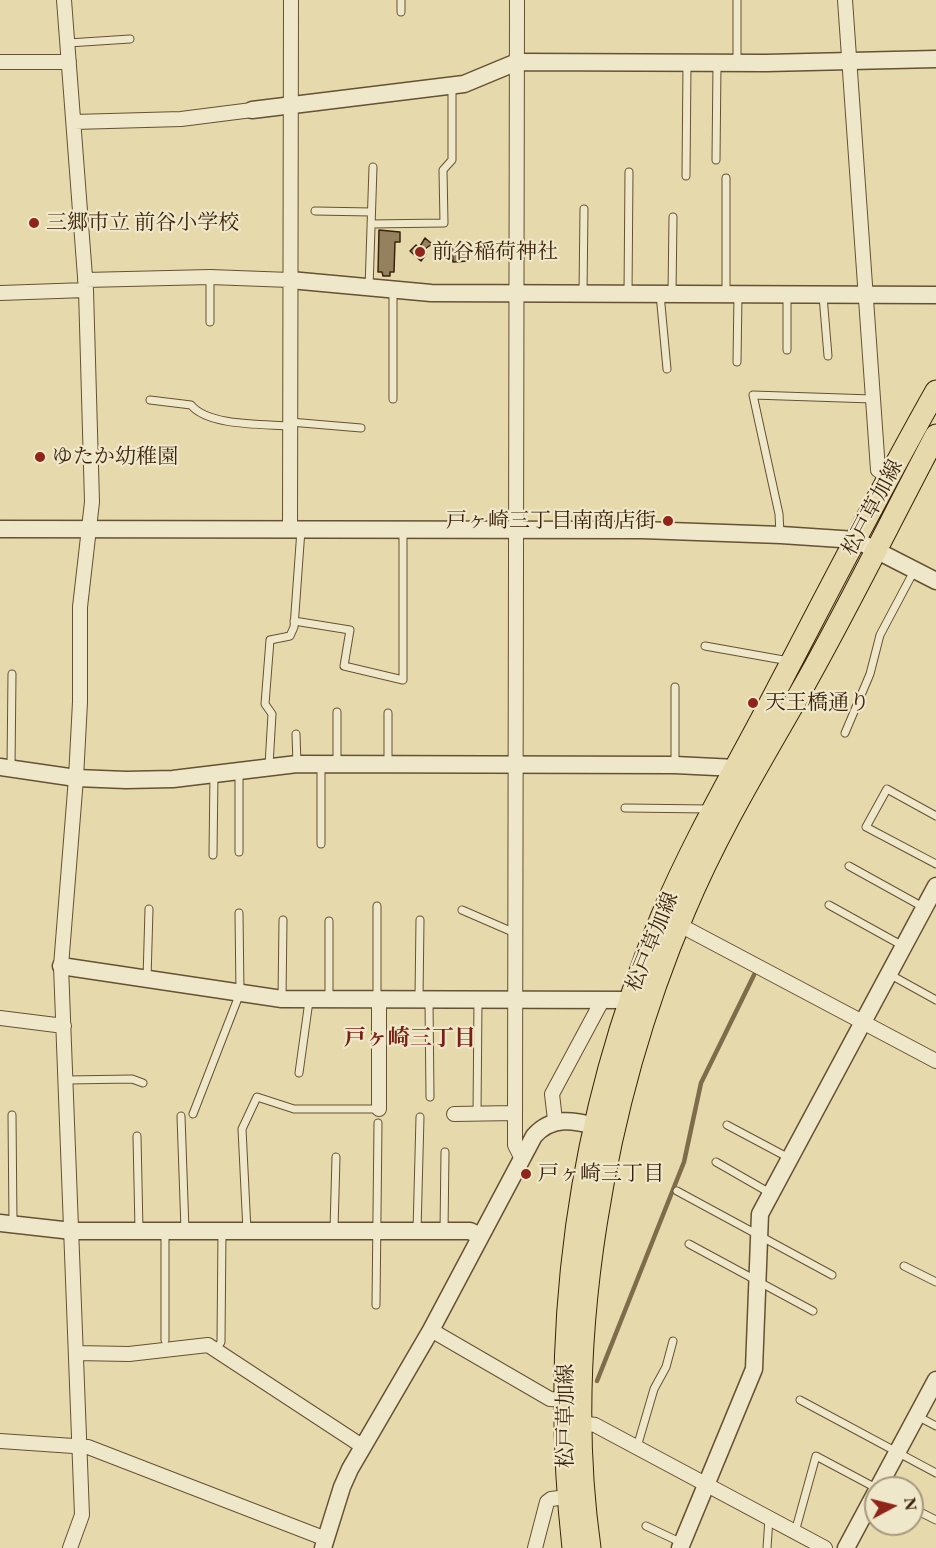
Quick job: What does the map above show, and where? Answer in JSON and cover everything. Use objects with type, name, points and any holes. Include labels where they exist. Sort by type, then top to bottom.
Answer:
[{"type":"main road","name":"松戸草加線","points":[[590,1548],[581,1423],[587,1303],[614,1130],[670,920],[715,808],[889,476],[936,392]]},
{"type":"main road","name":"松戸草加線","points":[[573,1548],[567,1497],[565,1400],[573,1241],[592,1125],[630,1000],[670,920],[807,681],[936,435]]},
{"type":"street","points":[[64,0],[86,285],[90,529],[80,608],[80,702],[76,778],[61,966],[82,1515],[70,1548]]},
{"type":"street","points":[[291,0],[290,424],[296,530]]},
{"type":"street","points":[[517,0],[515,1145],[522,1159]]},
{"type":"street","points":[[845,0],[878,470],[889,476]]},
{"type":"street","points":[[74,122],[158,120],[465,84],[517,62],[848,62],[936,59]]},
{"type":"street","points":[[0,62],[69,62]]},
{"type":"street","points":[[0,293],[210,277],[290,280],[393,291],[516,294],[936,295]]},
{"type":"street","points":[[0,529],[642,530],[856,540],[936,581]]},
{"type":"street","points":[[6,768],[76,778],[173,779],[269,765],[297,764],[675,765],[736,768]]},
{"type":"street","points":[[681,1546],[754,1368],[760,1214],[936,886]]},
{"type":"street","points":[[670,920],[936,1061]]},
{"type":"street","points":[[61,966],[282,999],[630,1000]]},
{"type":"street","points":[[378,999],[378,1116]]},
{"type":"street","points":[[555,1120],[552,1094],[603,999]]},
{"type":"street","points":[[0,1018],[64,1026]]},
{"type":"street","points":[[454,1114],[515,1113]]},
{"type":"street","points":[[0,1441],[79,1446],[324,1543],[342,1487],[362,1446],[431,1330],[480,1236],[541,1128],[555,1120],[614,1130]]},
{"type":"street","points":[[6,1224],[72,1231],[470,1231],[480,1236]]},
{"type":"street","points":[[431,1330],[550,1399],[565,1400]]},
{"type":"street","points":[[76,1353],[129,1354],[208,1345],[362,1446]]},
{"type":"street","points":[[884,1476],[936,1380]]},
{"type":"street","points":[[581,1423],[595,1425],[825,1548]]},
{"type":"street","points":[[535,1548],[547,1502],[551,1499],[567,1497]]},
{"type":"street","points":[[846,1548],[864,1514]]},
{"type":"lane","points":[[401,0],[401,12]]},
{"type":"lane","points":[[737,0],[737,62]]},
{"type":"lane","points":[[68,43],[130,39]]},
{"type":"lane","points":[[686,176],[687,62]]},
{"type":"lane","points":[[716,160],[717,62]]},
{"type":"lane","points":[[371,224],[444,223],[443,170],[452,160],[452,85]]},
{"type":"lane","points":[[369,288],[373,167]]},
{"type":"lane","points":[[628,172],[628,294]]},
{"type":"lane","points":[[726,178],[737,362]]},
{"type":"lane","points":[[583,294],[584,209]]},
{"type":"lane","points":[[315,211],[371,212]]},
{"type":"lane","points":[[667,369],[666,294],[673,217]]},
{"type":"lane","points":[[210,277],[210,322]]},
{"type":"lane","points":[[393,291],[393,399]]},
{"type":"lane","points":[[787,350],[788,295]]},
{"type":"lane","points":[[823,295],[828,356]]},
{"type":"lane","points":[[781,536],[779,514],[753,395],[872,399]]},
{"type":"lane","points":[[150,400],[191,405],[198,414],[214,419],[361,428]]},
{"type":"lane","points":[[269,765],[272,714],[265,704],[270,640],[290,636],[294,621],[296,530]]},
{"type":"lane","points":[[294,621],[350,630],[344,666],[403,680],[403,530]]},
{"type":"lane","points":[[844,733],[870,674],[880,635],[915,570]]},
{"type":"lane","points":[[705,646],[792,662]]},
{"type":"lane","points":[[6,768],[12,674]]},
{"type":"lane","points":[[675,687],[675,765]]},
{"type":"lane","points":[[321,844],[337,712]]},
{"type":"lane","points":[[388,713],[388,765]]},
{"type":"lane","points":[[296,735],[297,764]]},
{"type":"lane","points":[[238,852],[239,769]]},
{"type":"lane","points":[[213,855],[214,773]]},
{"type":"lane","points":[[936,816],[886,789],[866,827],[936,864]]},
{"type":"lane","points":[[625,808],[715,808]]},
{"type":"lane","points":[[849,866],[924,908]]},
{"type":"lane","points":[[829,905],[904,946]]},
{"type":"lane","points":[[377,906],[378,999]]},
{"type":"lane","points":[[147,979],[149,909]]},
{"type":"lane","points":[[462,910],[515,933]]},
{"type":"lane","points":[[193,1114],[240,993],[239,913]]},
{"type":"lane","points":[[282,999],[283,920]]},
{"type":"lane","points":[[420,920],[430,1097]]},
{"type":"lane","points":[[329,921],[329,998]]},
{"type":"lane","points":[[889,974],[936,1000]]},
{"type":"lane","points":[[299,1073],[309,998]]},
{"type":"lane","points":[[477,1114],[478,998]]},
{"type":"lane","points":[[67,1080],[132,1079],[143,1083]]},
{"type":"lane","points":[[247,1231],[242,1129],[257,1097],[294,1109],[378,1116],[376,1305]]},
{"type":"lane","points":[[6,1224],[12,1115]]},
{"type":"lane","points":[[181,1116],[185,1231]]},
{"type":"lane","points":[[417,1231],[420,1117]]},
{"type":"lane","points":[[727,1125],[789,1158]]},
{"type":"lane","points":[[137,1136],[139,1231]]},
{"type":"lane","points":[[444,1231],[445,1152]]},
{"type":"lane","points":[[334,1231],[336,1157]]},
{"type":"lane","points":[[716,1162],[770,1193]]},
{"type":"lane","points":[[677,1191],[832,1275]]},
{"type":"lane","points":[[216,1350],[221,1342],[222,1230]]},
{"type":"lane","points":[[165,1231],[165,1340]]},
{"type":"lane","points":[[689,1244],[813,1311]]},
{"type":"lane","points":[[904,1266],[936,1282]]},
{"type":"lane","points":[[636,1447],[673,1341]]},
{"type":"lane","points":[[800,1400],[936,1473]]},
{"type":"lane","points":[[916,1416],[936,1426]]},
{"type":"lane","points":[[795,1532],[816,1456],[864,1482]]},
{"type":"lane","points":[[767,1548],[769,1518]]},
{"type":"lane","points":[[646,1526],[681,1546]]},
{"type":"building","points":[[379,230],[400,232],[400,242],[395,242],[394,272],[390,272],[390,276],[383,276],[382,272],[378,272]]},
{"type":"building","points":[[425,238],[432,244],[422,251],[426,254],[421,261],[410,251],[416,245],[419,248]]},
{"type":"building","points":[[467,244],[468,261],[453,262],[452,245]]},
{"type":"waterway","points":[[597,1381],[684,1162],[701,1083],[754,975]]},
{"type":"place","name":"三郷市立 前谷小学校","points":[[34,223]]},
{"type":"place","name":"前谷稲荷神社","points":[[420,252]]},
{"type":"place","name":"ゆたか幼稚園","points":[[40,457]]},
{"type":"place","name":"戸ヶ崎三丁目南商店街","points":[[668,521]]},
{"type":"place","name":"天王橋通り","points":[[753,703]]},
{"type":"place","name":"戸ヶ崎三丁目","points":[[526,1174]]},
{"type":"district","name":"戸ヶ崎三丁目","points":[[410,1039]]}]
